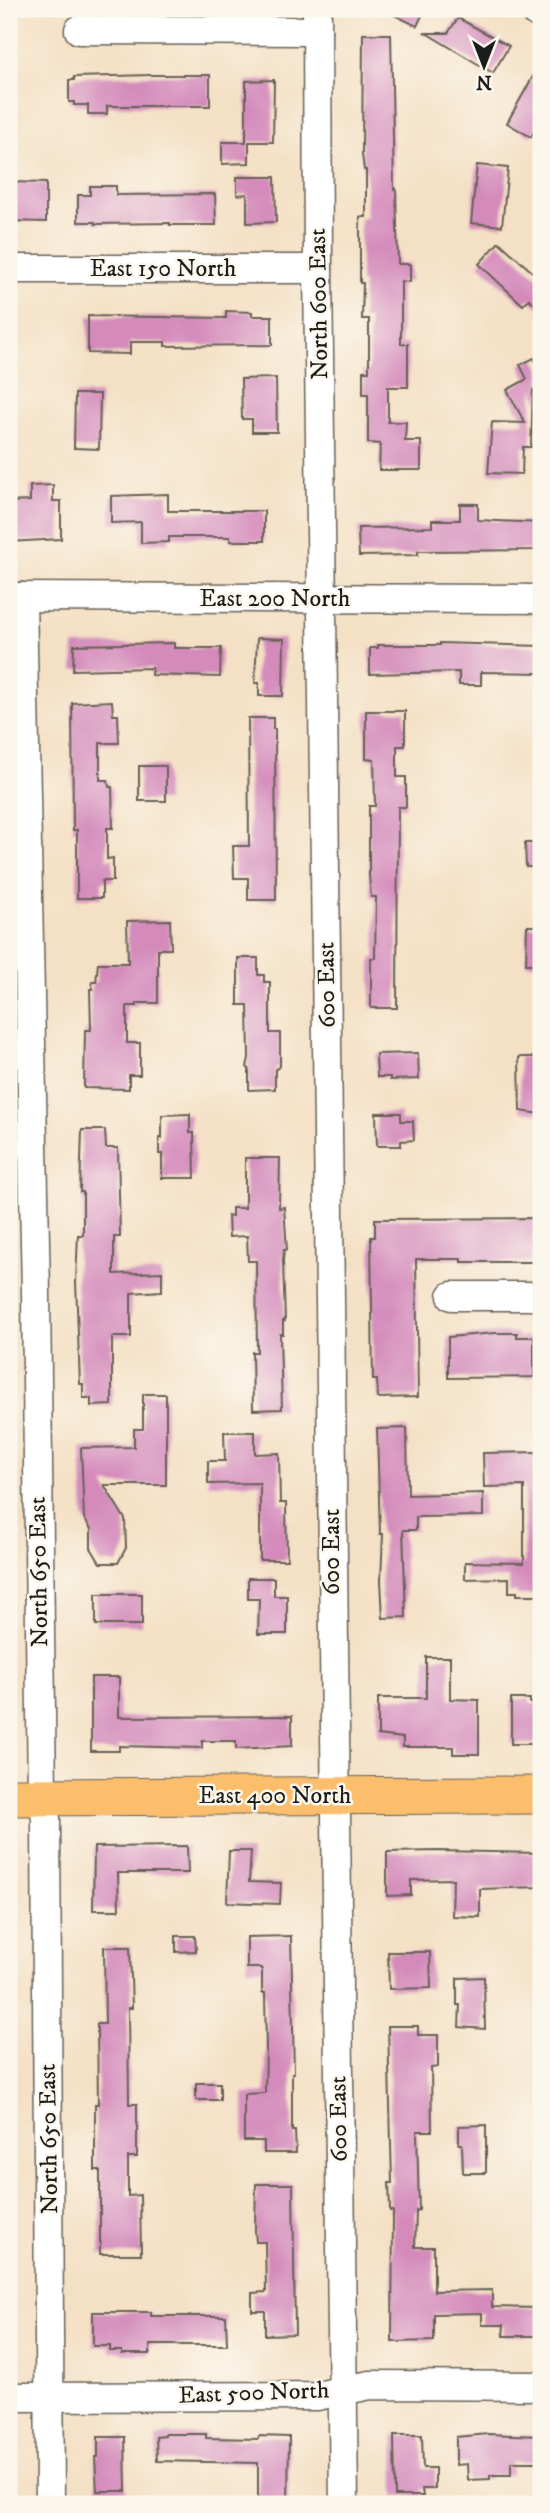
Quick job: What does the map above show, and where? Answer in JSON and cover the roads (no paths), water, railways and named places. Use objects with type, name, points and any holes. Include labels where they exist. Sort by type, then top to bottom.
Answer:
[{"type":"main road","name":"East 400 North","points":[[25,1797],[541,1796]]},
{"type":"street","points":[[531,9],[541,15]]},
{"type":"street","points":[[79,30],[317,20]]},
{"type":"street","name":"North 600 East","points":[[317,20],[323,599]]},
{"type":"street","name":"East 150 North","points":[[9,269],[318,269]]},
{"type":"street","name":"East 200 North","points":[[16,597],[541,599]]},
{"type":"street","name":"North 650 East","points":[[16,597],[36,1293],[25,1797],[46,1819],[50,2504]]},
{"type":"street","name":"600 East","points":[[323,599],[344,2504]]},
{"type":"street","points":[[452,1296],[541,1296]]},
{"type":"street","name":"East 500 North","points":[[9,2397],[317,2396],[370,2385],[541,2386]]}]
